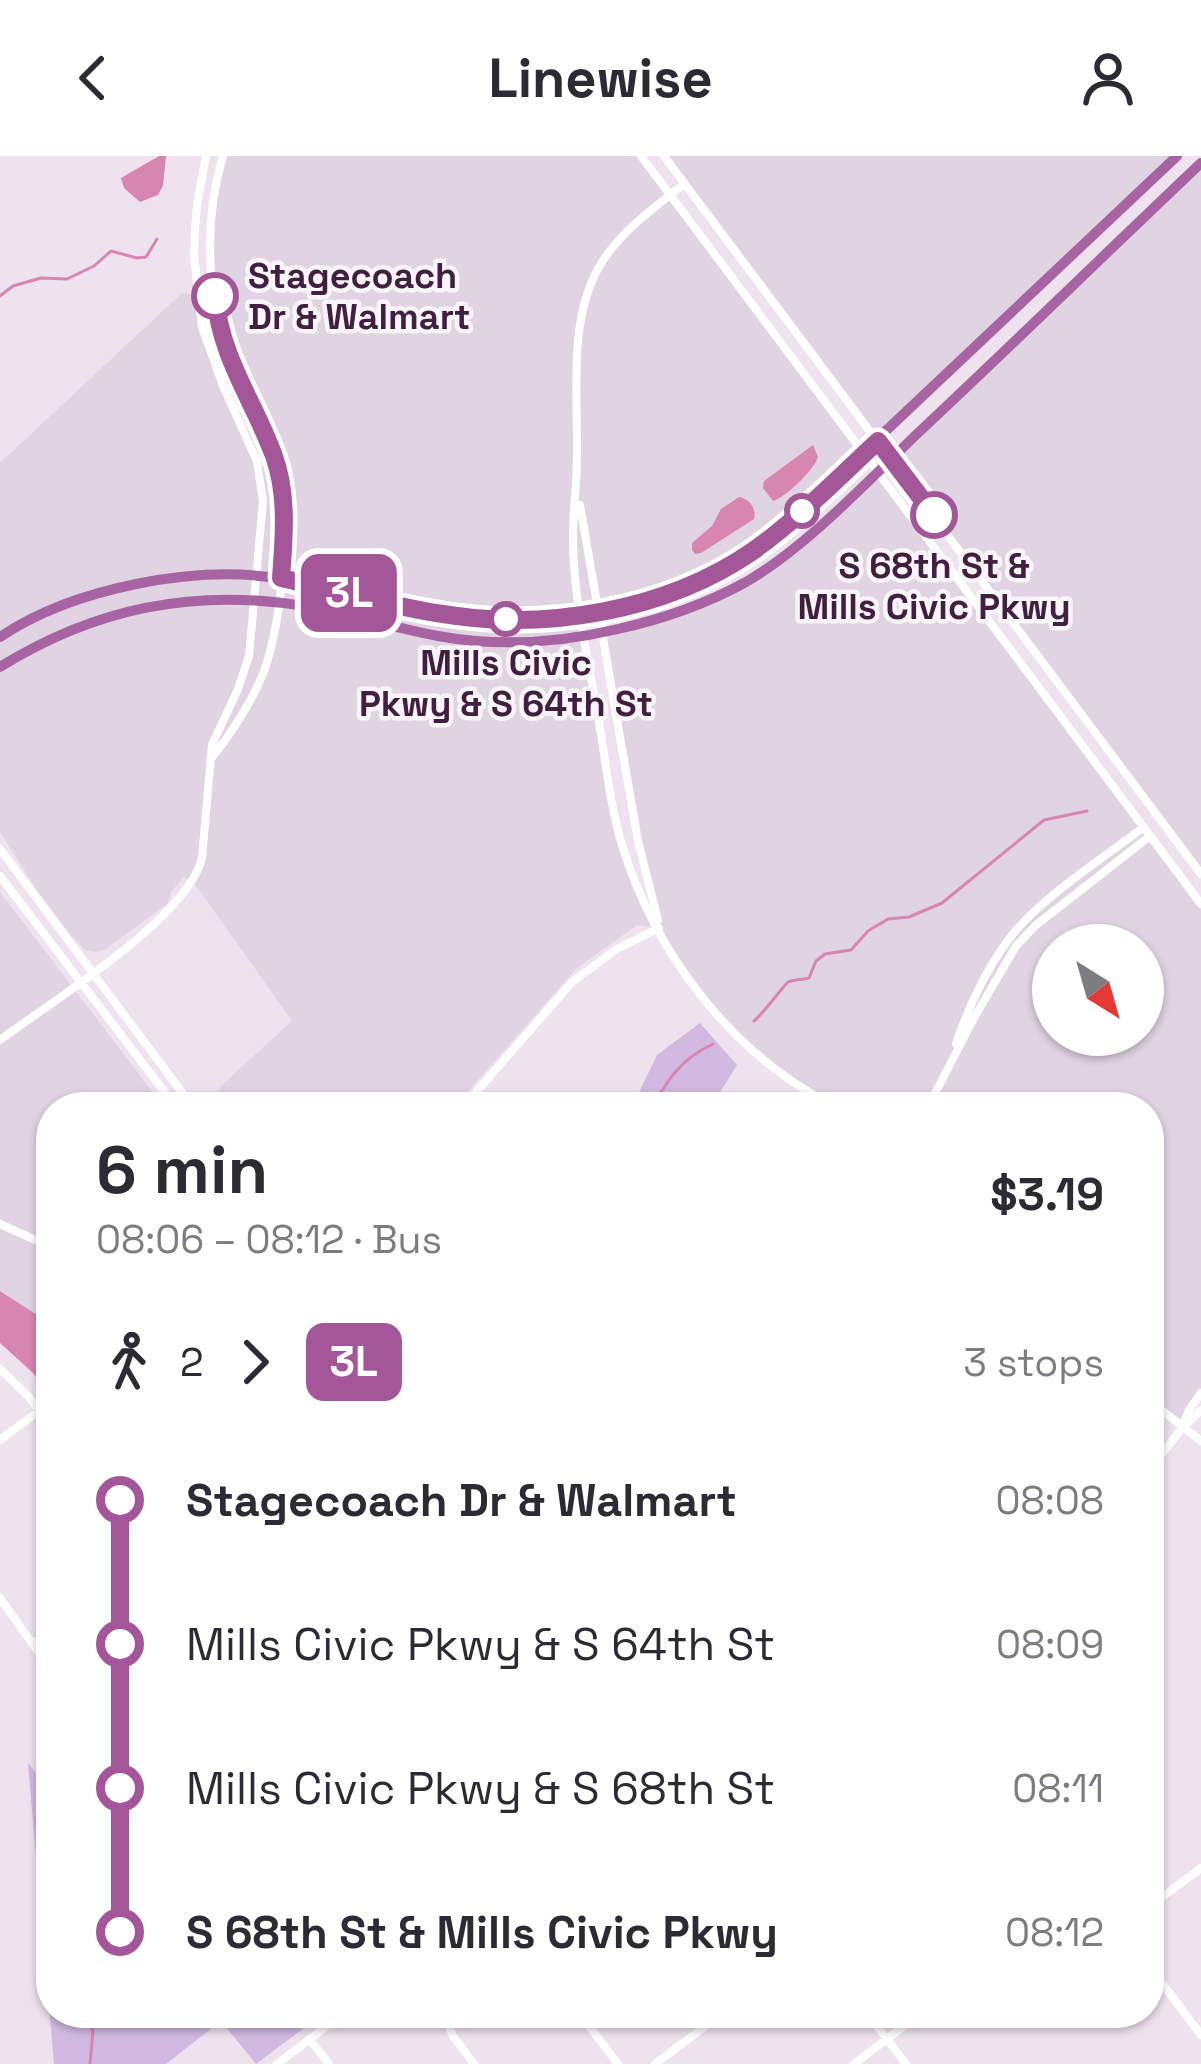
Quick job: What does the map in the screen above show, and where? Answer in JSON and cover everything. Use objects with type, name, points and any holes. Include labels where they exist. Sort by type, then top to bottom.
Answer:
[{"type":"main road","points":[[0,638],[57,609],[122,589],[199,576],[281,578],[445,615],[536,620],[666,594],[736,562],[784,526],[1177,156]]},
{"type":"main road","points":[[0,667],[93,621],[175,601],[278,602],[471,641],[585,636],[680,612],[748,580],[785,554],[1201,163]]},
{"type":"street","points":[[0,1040],[159,919],[189,889],[199,871],[212,745],[249,656],[262,526],[257,461],[202,327],[194,255],[206,156]]},
{"type":"street","points":[[209,761],[259,682],[272,641],[284,506],[274,456],[238,381],[217,322],[211,230],[223,156]]},
{"type":"street","points":[[641,156],[1201,904]]},
{"type":"street","points":[[664,156],[1201,874]]},
{"type":"street","points":[[684,184],[614,246],[599,267],[585,304],[580,326],[573,539],[581,614],[621,841],[646,905],[695,989],[717,1015],[777,1072],[811,1092]]},
{"type":"street","points":[[577,487],[638,841],[659,928]]},
{"type":"street","points":[[945,1074],[966,1014],[1010,937],[1031,915],[1144,827]]},
{"type":"street","points":[[936,1092],[1016,946],[1150,836]]},
{"type":"street","points":[[0,849],[182,1092]]},
{"type":"street","points":[[0,876],[164,1092]]},
{"type":"street","points":[[476,1092],[572,982],[617,949],[659,928]]},
{"type":"street","points":[[0,1224],[36,1240]]},
{"type":"street","points":[[0,1369],[36,1407]]},
{"type":"street","points":[[1182,1427],[1201,1393]]},
{"type":"street","points":[[1164,1451],[1201,1410]]},
{"type":"street","points":[[1164,1412],[1201,1442]]},
{"type":"street","points":[[0,1440],[36,1413]]},
{"type":"street","points":[[0,1598],[36,1646]]},
{"type":"street","points":[[32,1640],[36,1642]]},
{"type":"street","points":[[1164,1896],[1201,1868]]},
{"type":"street","points":[[1164,1986],[1201,2035]]},
{"type":"street","points":[[277,2064],[324,2028]]},
{"type":"street","points":[[450,2028],[474,2064]]},
{"type":"street","points":[[590,2028],[618,2064]]},
{"type":"street","points":[[655,2064],[703,2028]]},
{"type":"street","points":[[879,2028],[906,2064]]},
{"type":"street","points":[[854,2064],[901,2028]]},
{"type":"street","points":[[309,2039],[328,2064]]},
{"type":"shaded area","points":[[166,156],[163,186],[158,195],[140,202],[124,188],[121,178]]},
{"type":"shaded area","points":[[223,156],[641,156],[863,454],[829,487],[712,574],[581,615],[621,841],[656,923],[601,633],[701,604],[785,554],[877,472],[1201,904],[1201,1393],[1182,1428],[1164,1413],[1164,1092],[811,1092],[777,1072],[695,989],[659,928],[637,925],[577,968],[467,1092],[218,1092],[292,1021],[198,888],[184,876],[168,903],[106,949],[85,950],[70,934],[0,832],[0,463],[182,293],[198,296],[202,326],[217,322],[211,230]]},
{"type":"shaded area","points":[[664,156],[1177,156],[878,441]]},
{"type":"shaded area","points":[[1201,163],[1201,874],[892,458]]},
{"type":"shaded area","points":[[813,445],[818,457],[811,469],[773,501],[763,488],[764,481]]},
{"type":"shaded area","points":[[739,497],[751,505],[754,519],[695,554],[692,543],[712,526],[721,509]]},
{"type":"shaded area","points":[[0,892],[153,1092],[36,1092],[36,1314],[0,1291]]},
{"type":"shaded area","points":[[700,1023],[737,1065],[720,1092],[639,1092],[657,1055]]},
{"type":"shaded area","points":[[0,1291],[36,1314],[36,1377],[0,1343]]},
{"type":"shaded area","points":[[28,1763],[36,1773],[36,1856]]},
{"type":"shaded area","points":[[51,2028],[212,2028],[166,2064],[54,2064]]},
{"type":"shaded area","points":[[227,2028],[304,2028],[256,2064]]},
{"type":"waterway","points":[[0,296],[13,286],[41,278],[67,279],[111,251],[146,257],[157,239]]},
{"type":"waterway","points":[[754,1021],[788,982],[809,978],[816,961],[825,954],[851,950],[868,931],[888,919],[909,917],[942,903],[1044,820],[1087,811]]},
{"type":"waterway","points":[[661,1092],[692,1056],[713,1044]]},
{"type":"waterway","points":[[90,2064],[92,2028]]},
{"type":"bus line","name":"3L","points":[[215,296],[226,351],[274,456],[280,481],[284,506],[281,578],[445,615],[493,619],[536,620],[643,601],[689,585],[751,552],[878,441],[934,515]]},
{"type":"place","name":"Stagecoach Dr & Walmart","points":[[215,296]]},
{"type":"place","name":"S 68th St & Mills Civic Pkwy","points":[[934,515]]},
{"type":"place","name":"Mills Civic Pkwy & S 64th St","points":[[506,619]]}]
